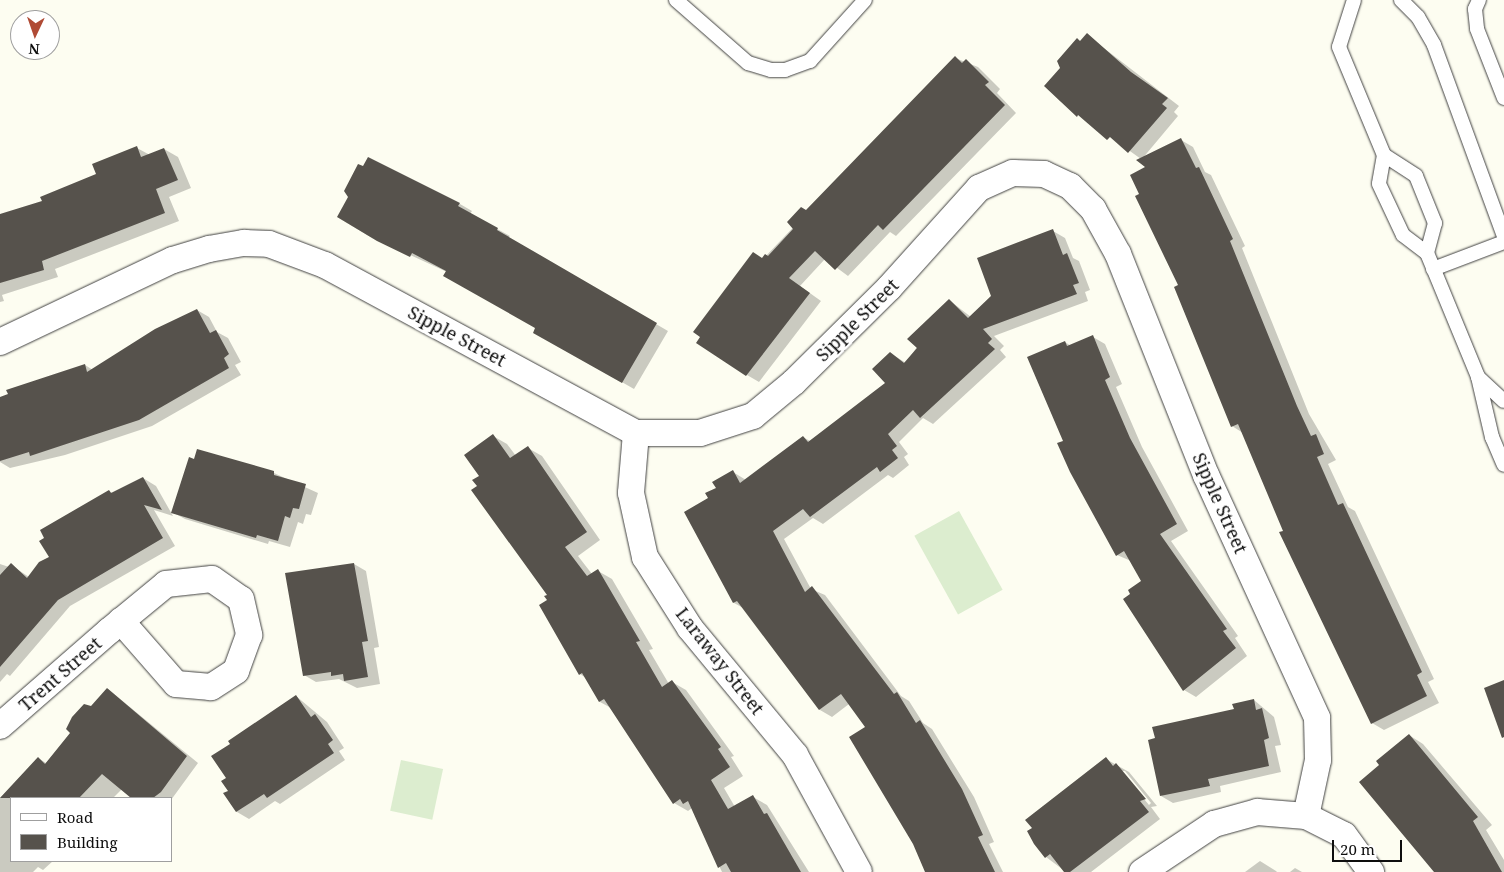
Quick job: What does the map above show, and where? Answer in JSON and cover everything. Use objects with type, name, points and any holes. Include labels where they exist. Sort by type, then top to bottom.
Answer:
[{"type":"street","name":"Sipple Street","points":[[0,342],[173,260],[209,249],[244,243],[269,244],[325,265],[636,433],[700,433],[753,416],[794,382],[890,288],[979,188],[1012,172],[1044,174],[1070,186],[1093,209],[1118,254],[1206,475],[1316,718],[1318,760],[1306,816]]},
{"type":"street","name":"Laraway Street","points":[[636,433],[631,493],[645,557],[690,628],[795,755],[859,872]]},
{"type":"street","name":"Trent Street","points":[[0,726],[121,621],[166,584],[212,579],[241,600],[250,635],[236,670],[228,676],[211,687],[176,684],[121,621]]},
{"type":"street","points":[[1142,872],[1214,824],[1257,812],[1306,816],[1344,835],[1371,872]]},
{"type":"lane","points":[[676,0],[748,63],[758,68],[778,70],[810,61],[865,0]]},
{"type":"lane","points":[[1354,0],[1339,47],[1384,155],[1379,184],[1403,236],[1427,253]]},
{"type":"lane","points":[[1401,0],[1418,17],[1434,45],[1504,236]]},
{"type":"lane","points":[[1479,0],[1475,9],[1477,29],[1504,98]]},
{"type":"lane","points":[[1384,155],[1416,176],[1434,223],[1427,253],[1478,377],[1492,437],[1504,465]]},
{"type":"lane","points":[[1433,269],[1504,242]]},
{"type":"lane","points":[[1478,377],[1504,401]]},
{"type":"green space","points":[[959,511],[1003,590],[958,614],[914,536]]},
{"type":"green space","points":[[401,760],[443,769],[432,820],[390,811]]},
{"type":"building","points":[[1087,33],[1131,72],[1168,98],[1162,104],[1167,108],[1128,153],[1110,137],[1107,140],[1078,115],[1077,117],[1044,86],[1060,68],[1057,61],[1077,38],[1080,41]]},
{"type":"building","points":[[955,56],[962,63],[966,59],[989,82],[985,85],[1005,105],[883,230],[878,225],[835,270],[815,251],[789,278],[810,293],[746,376],[696,343],[700,337],[693,332],[753,252],[762,258],[765,254],[768,256],[793,229],[787,222],[801,207],[806,210]]},
{"type":"building","points":[[1181,138],[1196,168],[1199,167],[1233,239],[1230,241],[1297,406],[1311,436],[1316,434],[1324,454],[1317,457],[1338,505],[1343,503],[1422,672],[1417,675],[1427,696],[1371,724],[1279,532],[1283,531],[1238,424],[1231,427],[1174,287],[1178,285],[1135,196],[1139,194],[1130,175],[1145,167],[1136,160]]},
{"type":"building","points":[[137,146],[141,157],[164,148],[178,180],[156,189],[165,213],[42,261],[44,270],[0,283],[0,214],[42,201],[40,197],[96,174],[92,164]]},
{"type":"building","points":[[368,157],[460,203],[458,206],[498,228],[497,230],[657,323],[622,383],[533,333],[535,328],[443,276],[446,271],[412,253],[410,257],[377,241],[337,217],[348,197],[344,191],[358,164],[363,166]]},
{"type":"building","points":[[1053,229],[1063,255],[1067,253],[1079,283],[1073,285],[1077,294],[983,329],[992,339],[988,343],[995,349],[920,418],[913,410],[888,434],[897,446],[892,450],[898,458],[880,472],[877,467],[810,517],[803,509],[773,531],[805,592],[812,586],[894,694],[897,692],[916,723],[920,720],[962,789],[983,835],[978,837],[995,872],[925,872],[913,844],[849,737],[865,727],[841,694],[819,710],[737,601],[733,603],[684,512],[708,498],[705,493],[716,488],[712,482],[733,470],[740,483],[803,436],[808,442],[885,383],[872,369],[890,352],[904,363],[917,348],[907,339],[949,299],[968,318],[991,296],[977,258]]},
{"type":"building","points":[[197,309],[210,333],[216,330],[229,354],[224,358],[229,368],[139,420],[30,456],[29,452],[0,461],[0,397],[8,394],[6,390],[85,364],[87,372],[155,329]]},
{"type":"building","points":[[1093,335],[1110,377],[1105,380],[1130,438],[1177,524],[1160,534],[1227,629],[1223,631],[1236,648],[1183,691],[1123,599],[1130,594],[1128,590],[1141,581],[1124,551],[1116,556],[1070,472],[1057,443],[1063,441],[1027,357],[1065,341],[1067,346]]},
{"type":"building","points":[[493,434],[510,458],[528,446],[587,532],[565,547],[587,576],[598,569],[640,641],[636,642],[662,687],[672,680],[721,747],[718,749],[730,767],[711,780],[728,809],[753,795],[764,814],[767,813],[801,872],[731,872],[726,863],[718,868],[688,801],[683,804],[680,799],[673,804],[604,699],[599,702],[582,673],[579,675],[539,605],[547,600],[544,596],[547,595],[471,490],[477,486],[472,480],[479,476],[464,455]]},
{"type":"building","points":[[197,449],[274,471],[274,475],[306,484],[299,509],[293,508],[290,518],[285,516],[278,541],[257,535],[256,538],[171,513],[189,457],[194,459]]},
{"type":"building","points":[[143,477],[162,510],[144,505],[163,538],[58,600],[0,667],[0,575],[11,563],[27,578],[39,562],[49,557],[39,541],[44,538],[40,530],[109,490],[111,493]]},
{"type":"building","points":[[354,563],[368,641],[362,642],[368,677],[344,681],[343,674],[331,676],[331,672],[303,676],[285,573]]},
{"type":"building","points":[[1504,680],[1504,737],[1502,738],[1484,688]]},
{"type":"building","points":[[107,688],[187,756],[161,792],[154,797],[130,797],[102,774],[80,797],[0,798],[38,757],[45,764],[70,733],[66,729],[72,717],[84,704],[91,706]]},
{"type":"building","points":[[296,695],[311,717],[315,714],[333,740],[328,744],[334,753],[267,798],[264,794],[236,812],[223,793],[228,791],[221,781],[226,778],[211,756],[230,744],[228,741]]},
{"type":"building","points":[[1254,699],[1256,710],[1262,708],[1269,738],[1264,740],[1269,766],[1208,779],[1210,786],[1160,796],[1148,740],[1155,738],[1152,727],[1234,709],[1232,704]]},
{"type":"building","points":[[1409,734],[1478,817],[1473,821],[1502,872],[1434,872],[1359,782],[1379,765],[1376,761]]},
{"type":"building","points":[[1106,757],[1113,766],[1116,763],[1146,799],[1140,801],[1149,812],[1070,872],[1064,872],[1050,854],[1045,858],[1034,844],[1027,831],[1032,828],[1025,820]]}]
